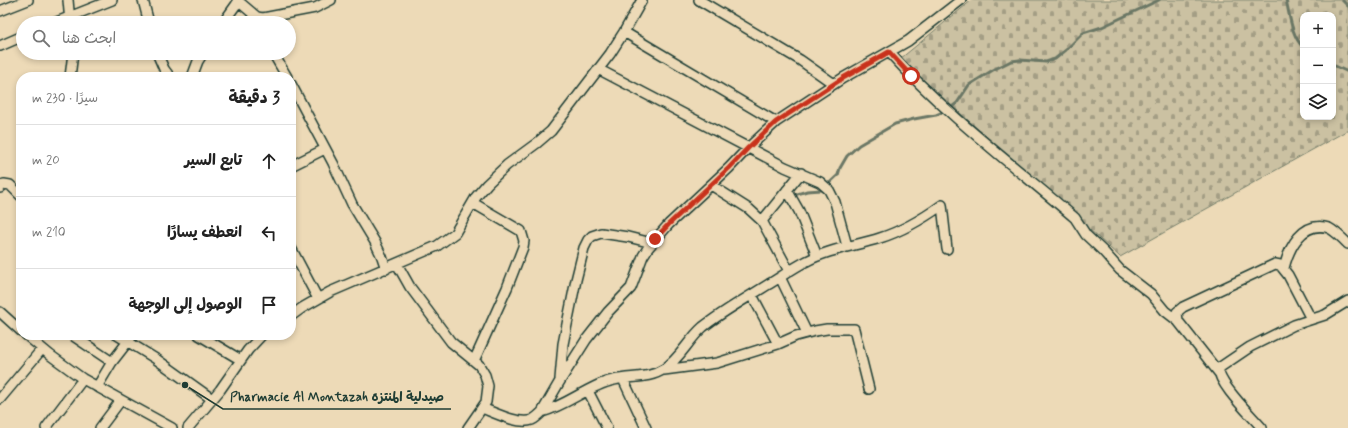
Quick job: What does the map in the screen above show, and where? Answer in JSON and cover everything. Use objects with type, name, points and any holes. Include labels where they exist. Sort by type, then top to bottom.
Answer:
[{"type":"street","points":[[0,11],[28,0]]},
{"type":"street","points":[[68,0],[70,16]]},
{"type":"street","points":[[78,16],[112,0]]},
{"type":"street","points":[[143,0],[147,16]]},
{"type":"street","points":[[283,16],[316,8],[331,0]]},
{"type":"street","points":[[296,313],[318,299],[436,246],[455,233],[473,202],[488,184],[507,165],[551,131],[624,32],[642,0]]},
{"type":"street","points":[[699,0],[800,60],[834,84]]},
{"type":"street","points":[[227,16],[237,1],[256,16]]},
{"type":"street","points":[[482,408],[512,419],[527,421],[534,419],[542,412],[586,340],[608,312],[631,288],[643,256],[652,243],[669,224],[776,122],[834,84],[908,41],[957,1]]},
{"type":"street","points":[[624,32],[776,122]]},
{"type":"street","points":[[0,46],[16,39]]},
{"type":"street","points":[[889,52],[911,76],[948,110],[1075,218],[1086,235],[1103,250],[1120,270],[1151,294],[1165,311],[1178,321],[1219,373],[1225,386],[1262,428]]},
{"type":"street","points":[[71,72],[72,60]]},
{"type":"street","points":[[160,60],[166,72]]},
{"type":"street","points":[[194,72],[199,60]]},
{"type":"street","points":[[277,60],[284,72]]},
{"type":"street","points":[[598,69],[748,148],[820,182],[829,190],[835,202],[847,246]]},
{"type":"street","points":[[296,94],[352,204],[375,242],[386,269]]},
{"type":"street","points":[[296,164],[325,149]]},
{"type":"street","points":[[762,222],[800,173]]},
{"type":"street","points":[[0,188],[8,184],[16,190]]},
{"type":"street","points":[[711,185],[748,209],[762,222],[789,271]]},
{"type":"street","points":[[787,190],[804,222],[817,256]]},
{"type":"street","points":[[473,202],[520,231],[524,241],[507,288],[474,361]]},
{"type":"street","points":[[664,370],[672,364],[690,341],[703,328],[789,271],[817,256],[887,235],[915,222],[942,205],[947,249]]},
{"type":"street","points":[[1284,268],[1288,254],[1294,243],[1301,234],[1311,229],[1330,229],[1348,244]]},
{"type":"street","points":[[560,381],[563,344],[576,280],[584,248],[588,240],[592,236],[601,233],[628,237],[652,243]]},
{"type":"street","points":[[296,257],[318,299]]},
{"type":"street","points":[[397,264],[410,287],[451,342],[482,369],[488,386],[486,402],[468,428]]},
{"type":"street","points":[[1178,321],[1177,312],[1183,307],[1275,264],[1284,268],[1311,319]]},
{"type":"street","points":[[780,277],[807,333]]},
{"type":"street","points":[[752,295],[778,344]]},
{"type":"street","points":[[1219,373],[1218,370],[1220,366],[1250,348],[1294,325],[1325,315],[1348,300]]},
{"type":"street","points":[[0,312],[16,326]]},
{"type":"street","points":[[542,412],[554,409],[607,382],[648,376],[664,370],[717,363],[778,344],[796,336],[827,330],[854,329],[869,389]]},
{"type":"street","points":[[32,340],[83,379],[121,400],[155,424],[172,428]]},
{"type":"street","points":[[79,340],[112,362]]},
{"type":"street","points":[[97,387],[112,362],[128,340]]},
{"type":"street","points":[[133,340],[212,399]]},
{"type":"street","points":[[207,340],[240,360]]},
{"type":"street","points":[[188,428],[212,399],[240,360],[258,340]]},
{"type":"street","points":[[0,399],[42,349]]},
{"type":"street","points":[[46,428],[83,379]]},
{"type":"street","points":[[623,379],[646,428]]},
{"type":"street","points":[[588,391],[607,428]]},
{"type":"street","points":[[100,428],[121,400]]},
{"type":"green space","points":[[972,0],[1348,0],[1348,130],[1120,257],[900,59]]},
{"type":"waterway","points":[[791,196],[807,191],[822,190],[838,175],[847,156],[859,145],[895,124],[936,115],[948,110],[957,103],[969,85],[993,70],[1011,61],[1020,60],[1046,62],[1055,59],[1083,33],[1102,27],[1159,0]]},
{"type":"waterway","points":[[1286,0],[1293,31],[1300,43]]},
{"type":"waterway","points":[[1342,0],[1348,6]]},
{"type":"waterway","points":[[1336,66],[1348,72]]},
{"type":"place","name":"Pharmacie Al Montazah صيدلية المنتزه","points":[[185,385]]},
{"type":"route","points":[[655,239],[776,122],[843,78],[889,52],[911,76]]}]
